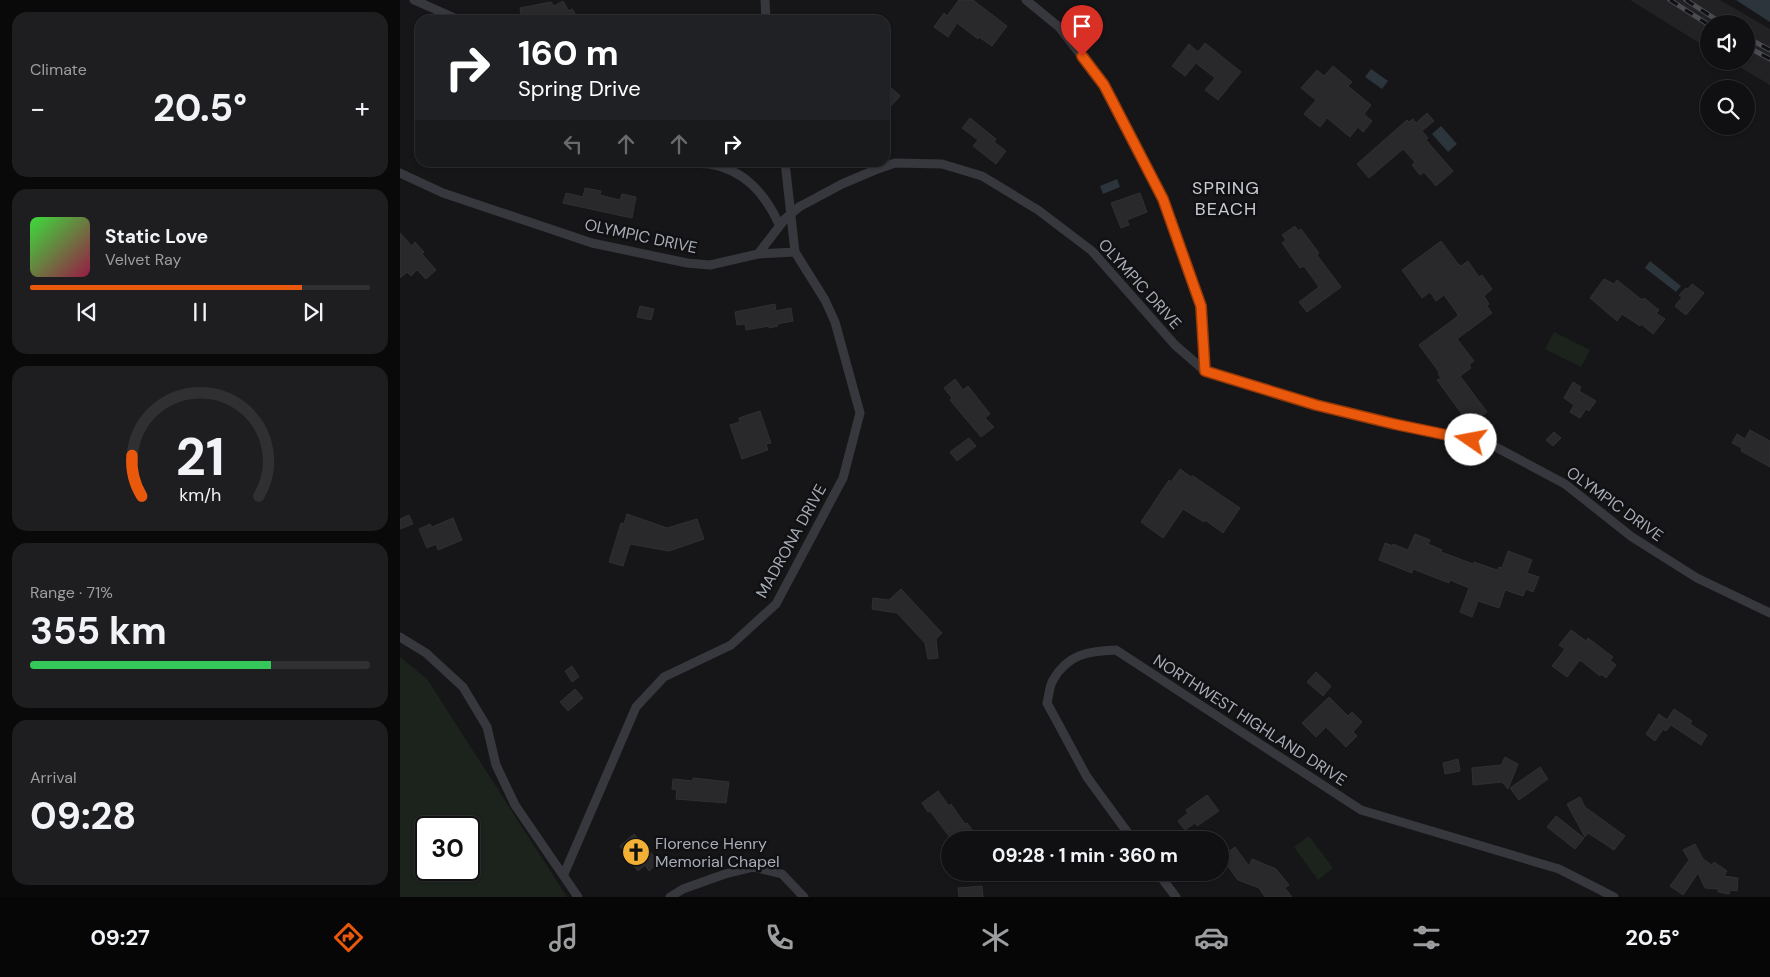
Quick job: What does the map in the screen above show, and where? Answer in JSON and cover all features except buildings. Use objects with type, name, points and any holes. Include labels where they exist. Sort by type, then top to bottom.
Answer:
[{"type":"street","points":[[414,0],[447,15]]},
{"type":"street","points":[[765,0],[766,15]]},
{"type":"street","points":[[1026,0],[1059,27],[1104,85],[1163,199],[1201,306],[1205,371]]},
{"type":"street","name":"OLYMPIC DRIVE","points":[[890,165],[895,163],[942,164],[982,176],[1038,210],[1092,251],[1175,345],[1205,371],[1316,405],[1490,444],[1565,484],[1632,537],[1697,578],[1770,613]]},
{"type":"street","points":[[718,167],[741,175],[761,194],[782,222]]},
{"type":"street","points":[[758,254],[795,252],[786,167]]},
{"type":"street","name":"OLYMPIC DRIVE","points":[[400,173],[443,193],[592,243],[687,263],[710,264],[758,254],[782,222],[799,207],[884,167]]},
{"type":"street","name":"MADRONA DRIVE","points":[[564,874],[636,707],[664,677],[731,645],[776,604],[842,478],[860,413],[835,322],[825,300],[795,252]]},
{"type":"street","points":[[400,637],[426,653],[463,686],[487,727],[496,765],[515,805],[578,897]]},
{"type":"street","name":"NORTHWEST HIGHLAND DRIVE","points":[[1126,831],[1087,777],[1047,703],[1052,682],[1068,660],[1090,651],[1116,650],[1361,810],[1559,868],[1614,897]]},
{"type":"street","points":[[670,897],[683,889],[725,874],[754,867],[782,874],[804,897]]},
{"type":"street","points":[[1164,881],[1176,897]]},
{"type":"shaded area","points":[[1630,0],[1720,0],[1746,15],[1700,15],[1700,43]]},
{"type":"shaded area","points":[[1736,0],[1770,0],[1770,22]]},
{"type":"shaded area","points":[[1755,20],[1770,29],[1770,85],[1745,70],[1755,70]]},
{"type":"shaded area","points":[[1371,69],[1388,81],[1382,89],[1365,77]]},
{"type":"shaded area","points":[[1441,126],[1457,144],[1448,152],[1432,134]]},
{"type":"shaded area","points":[[1117,179],[1120,187],[1103,194],[1100,186]]},
{"type":"shaded area","points":[[1650,261],[1681,286],[1676,292],[1645,268]]},
{"type":"shaded area","points":[[1554,332],[1590,350],[1581,367],[1545,349]]},
{"type":"shaded area","points":[[400,657],[427,679],[567,897],[400,897]]},
{"type":"shaded area","points":[[1309,836],[1333,868],[1318,880],[1294,847]]},
{"type":"railway","points":[[1670,0],[1700,19]]},
{"type":"railway","points":[[1686,0],[1709,15]]},
{"type":"railway","points":[[1755,42],[1770,50]]},
{"type":"railway","points":[[1755,51],[1770,59]]},
{"type":"place","name":"Florence Henry Memorial Chapel","points":[[636,852]]},
{"type":"district","name":"SPRING BEACH","points":[[1226,198]]},
{"type":"route","points":[[1082,56],[1104,85],[1163,199],[1201,306],[1205,371],[1316,405],[1471,440]]}]
